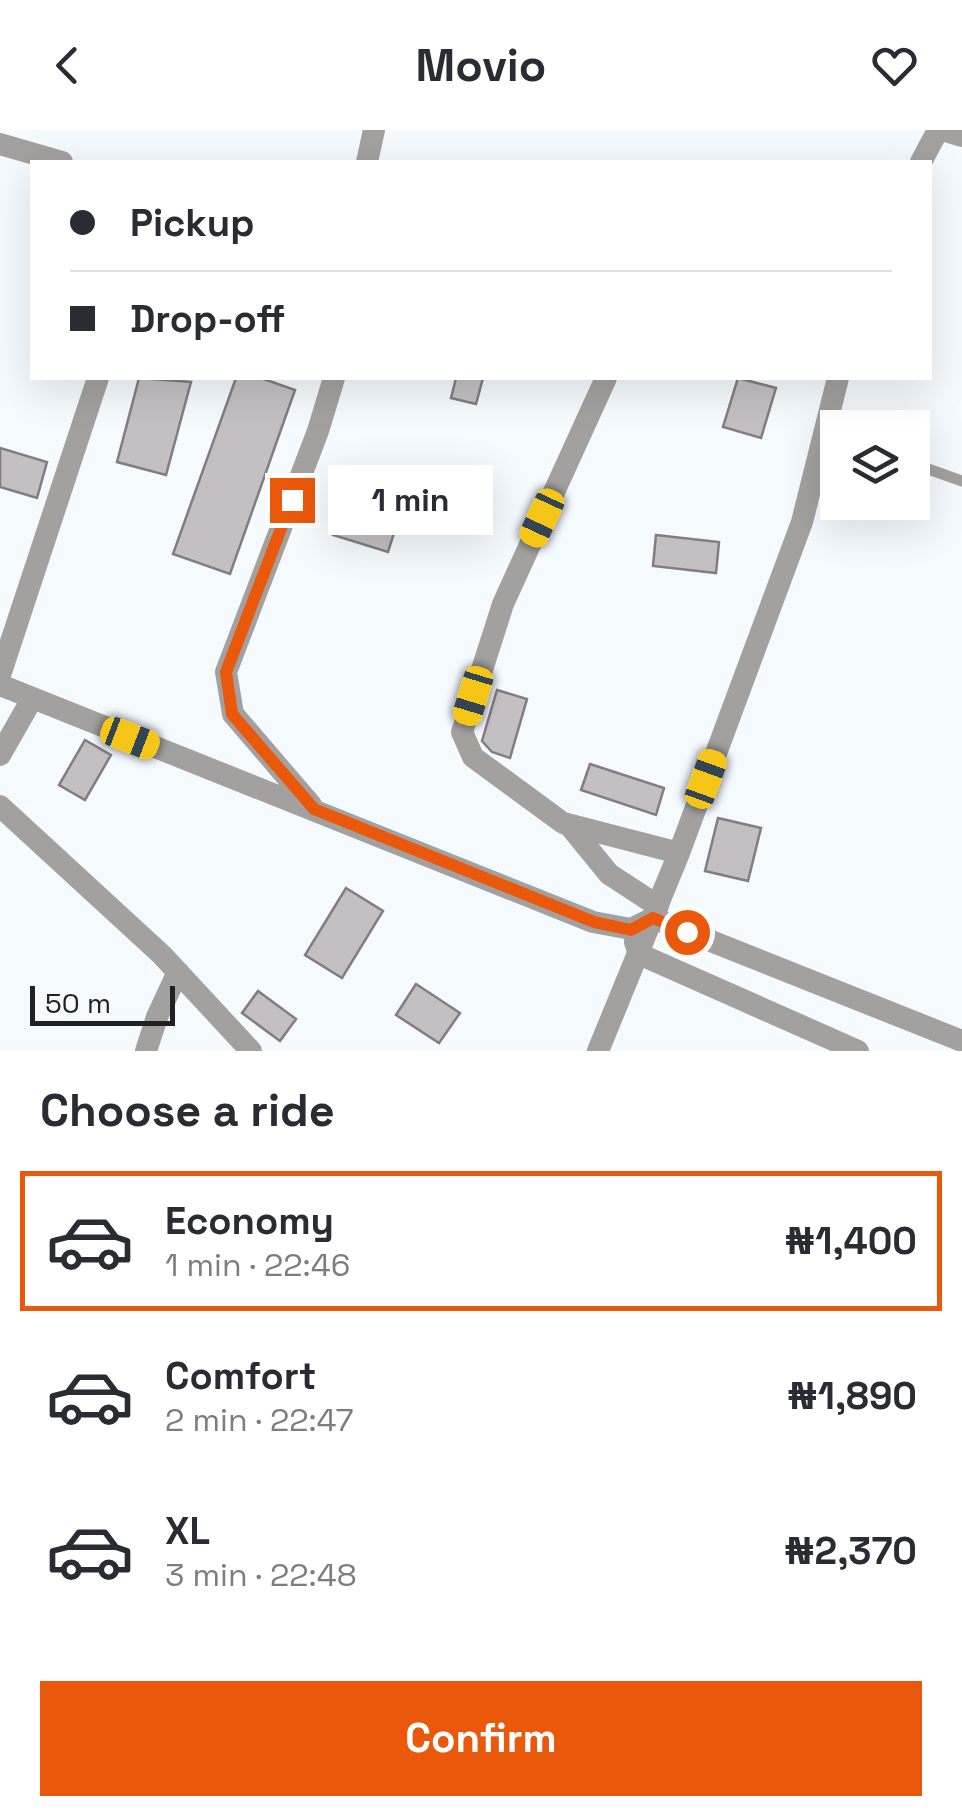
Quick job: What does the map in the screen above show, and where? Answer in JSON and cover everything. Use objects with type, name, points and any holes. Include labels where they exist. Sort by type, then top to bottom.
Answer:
[{"type":"street","points":[[367,160],[374,130]]},
{"type":"street","points":[[922,160],[940,130],[962,136]]},
{"type":"street","points":[[0,144],[55,160]]},
{"type":"street","points":[[0,675],[97,380]]},
{"type":"street","points":[[314,809],[232,714],[226,672],[318,431],[333,380]]},
{"type":"street","points":[[605,380],[502,604],[462,732],[473,757],[569,826],[609,874],[655,912],[962,1041]]},
{"type":"street","points":[[598,1051],[679,853],[802,522],[838,380]]},
{"type":"street","points":[[0,685],[594,922],[631,930],[655,912]]},
{"type":"street","points":[[0,755],[32,699]]},
{"type":"street","points":[[0,806],[178,972],[250,1051]]},
{"type":"street","points":[[569,826],[679,853]]},
{"type":"street","points":[[631,930],[639,954],[858,1051]]},
{"type":"street","points":[[146,1051],[178,972]]},
{"type":"lane","points":[[930,470],[962,481]]},
{"type":"building","points":[[138,380],[191,382],[166,475],[117,462]]},
{"type":"building","points":[[235,380],[267,380],[295,390],[230,574],[173,554]]},
{"type":"building","points":[[456,380],[482,380],[476,404],[451,398]]},
{"type":"building","points":[[737,380],[776,388],[761,438],[723,427]]},
{"type":"building","points":[[0,448],[47,462],[37,498],[0,487]]},
{"type":"building","points":[[340,513],[395,530],[388,552],[333,535]]},
{"type":"building","points":[[656,535],[719,542],[716,573],[653,566]]},
{"type":"building","points":[[497,690],[527,699],[510,758],[492,752],[482,741]]},
{"type":"building","points":[[85,740],[111,755],[85,800],[59,785]]},
{"type":"building","points":[[590,764],[664,788],[656,815],[581,790]]},
{"type":"building","points":[[718,818],[761,828],[748,881],[705,871]]},
{"type":"building","points":[[346,888],[383,911],[342,978],[305,955]]},
{"type":"building","points":[[416,984],[460,1013],[439,1043],[396,1015]]},
{"type":"building","points":[[258,991],[296,1019],[280,1041],[242,1013]]},
{"type":"route","points":[[292,500],[226,672],[232,714],[314,809],[594,922],[631,930],[653,918],[687,932]]}]
